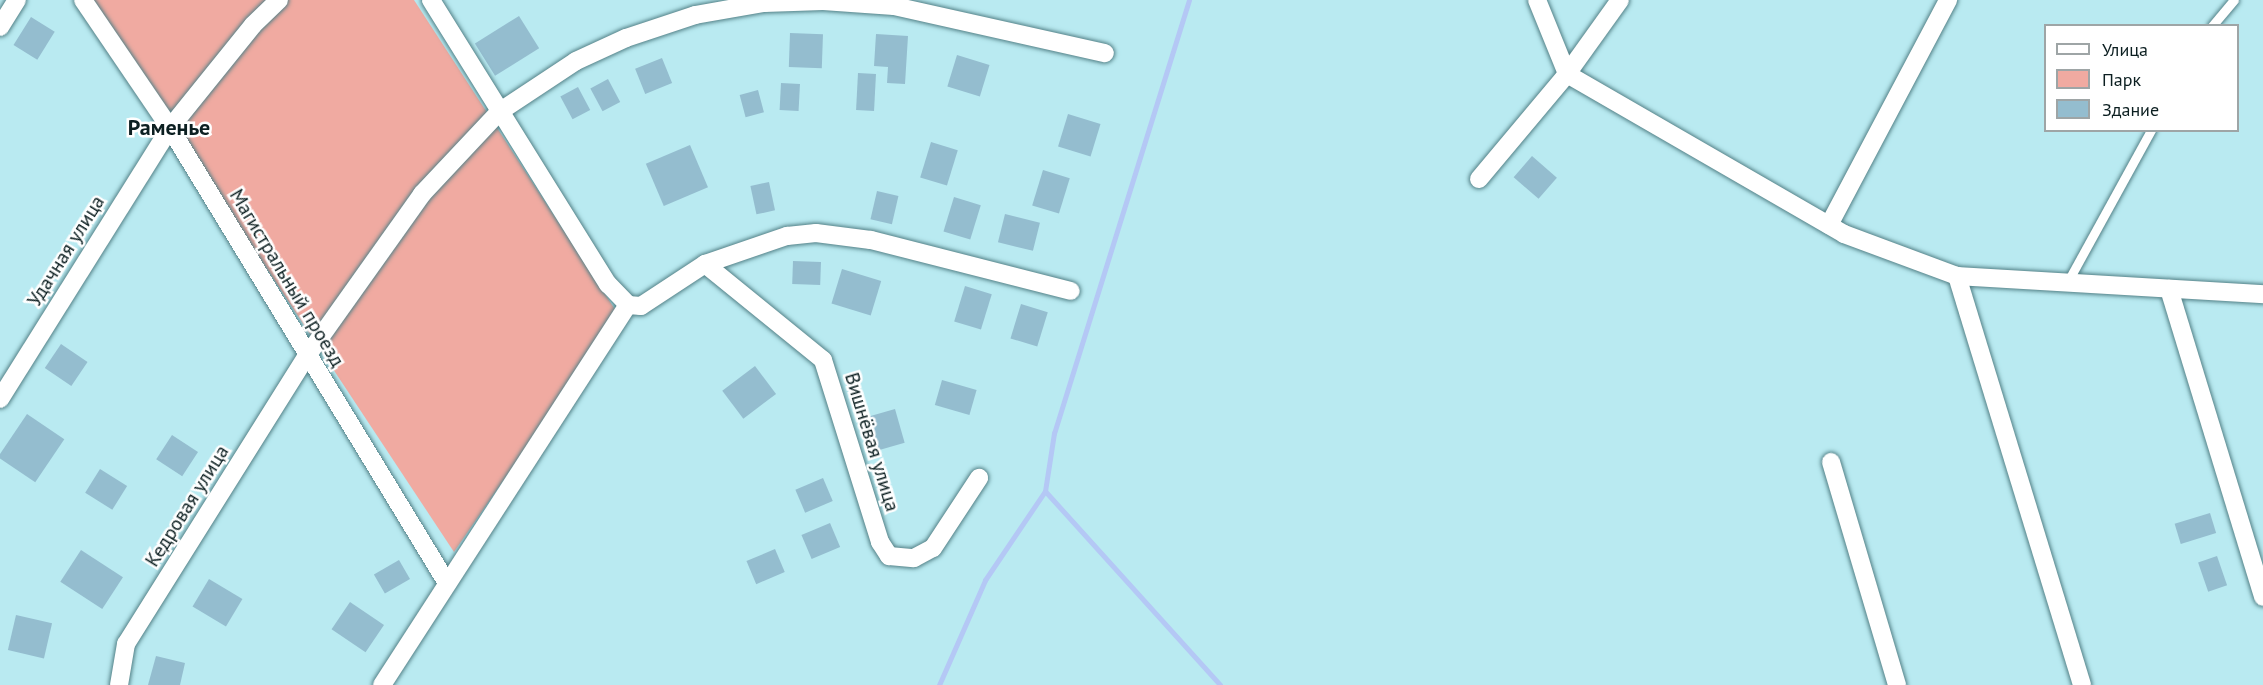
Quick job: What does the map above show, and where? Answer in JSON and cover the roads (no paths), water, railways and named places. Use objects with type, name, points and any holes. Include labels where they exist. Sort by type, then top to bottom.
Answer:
[{"type":"street","points":[[0,27],[17,0]]},
{"type":"street","name":"Магистральный проезд","points":[[83,0],[170,128],[447,583]]},
{"type":"street","name":"Удачная улица","points":[[0,399],[170,128],[253,25],[279,0]]},
{"type":"street","points":[[431,0],[608,284],[628,305],[641,306],[705,264],[787,236],[837,233],[1071,291]]},
{"type":"street","points":[[1537,0],[1567,74],[1829,225],[1957,276],[2263,294]]},
{"type":"street","points":[[1479,178],[1567,74],[1620,0]]},
{"type":"street","points":[[1829,225],[1948,0]]},
{"type":"street","points":[[499,112],[576,61],[626,38],[695,15],[764,3],[823,1],[894,6],[1105,53]]},
{"type":"street","name":"Кедровая улица","points":[[119,685],[126,644],[307,356],[422,194],[499,112]]},
{"type":"street","name":"Вишнёвая улица","points":[[705,264],[823,360],[880,542],[888,555],[914,558],[933,548],[979,478]]},
{"type":"street","points":[[1957,276],[2082,685]]},
{"type":"street","points":[[2169,290],[2263,597]]},
{"type":"street","points":[[382,685],[628,305]]},
{"type":"street","points":[[1831,462],[1897,685]]},
{"type":"lane","points":[[2214,24],[2234,0]]},
{"type":"lane","points":[[2067,283],[2150,132]]},
{"type":"waterway","points":[[1189,0],[1054,433],[1045,491],[1220,685]]},
{"type":"waterway","points":[[939,685],[985,580],[1045,491]]},
{"type":"district","name":"Раменье","points":[[169,128]]}]
